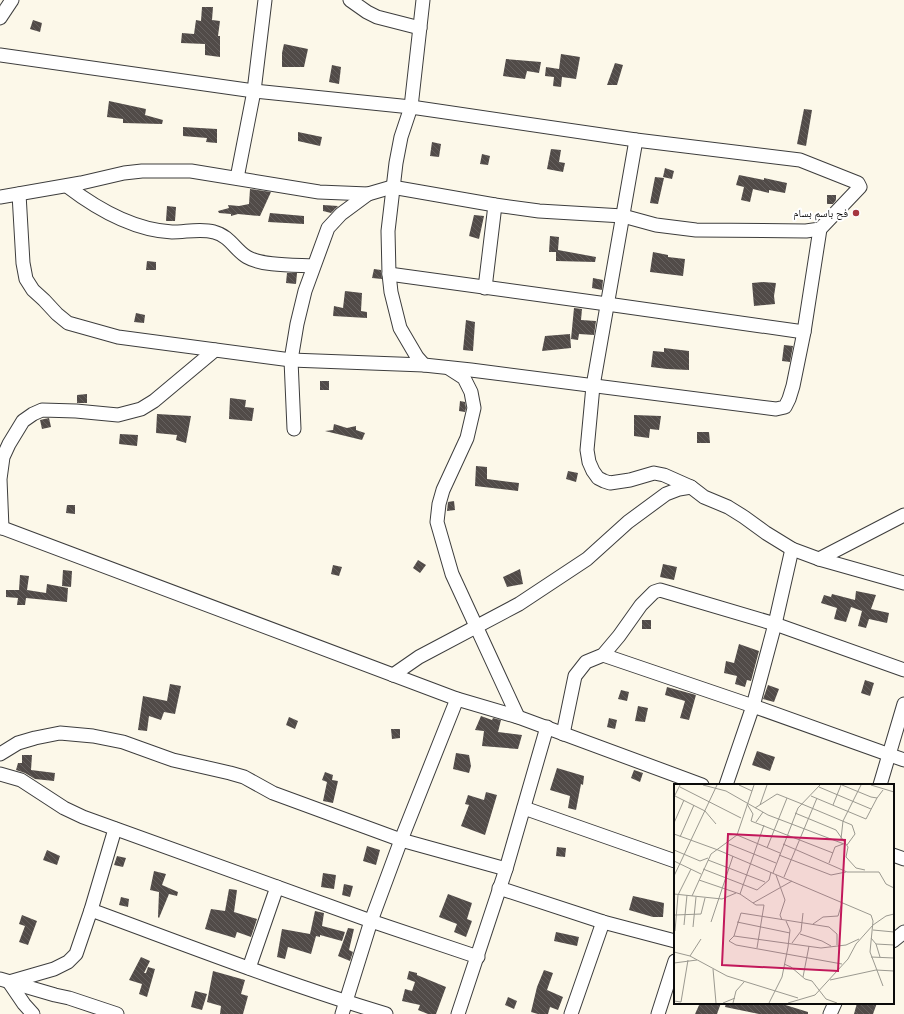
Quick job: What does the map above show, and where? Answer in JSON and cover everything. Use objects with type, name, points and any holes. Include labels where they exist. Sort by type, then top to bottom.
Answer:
[{"type":"street","points":[[0,18],[12,0]]},
{"type":"street","points":[[237,178],[254,91],[265,0]]},
{"type":"street","points":[[350,0],[367,12],[378,17],[420,28]]},
{"type":"street","points":[[423,0],[411,107],[401,137],[392,187],[388,231],[391,292],[400,328],[417,357],[424,365]]},
{"type":"street","points":[[0,54],[254,91],[411,107],[636,140],[800,160],[858,184],[860,187],[820,229],[804,332],[793,386],[785,407],[776,408],[424,365],[291,360],[118,337],[68,323],[33,290],[26,280],[23,263],[19,194]]},
{"type":"street","points":[[636,140],[593,386],[587,450],[589,462],[598,478],[610,483],[630,480],[654,473],[664,475],[691,487],[704,497],[728,507],[792,550],[904,583]]},
{"type":"street","points":[[0,197],[67,186],[124,173],[142,171],[191,171],[319,192],[368,194],[392,187],[538,211],[622,216],[656,225],[696,230],[806,231],[820,229]]},
{"type":"street","points":[[67,186],[84,199],[111,214],[138,226],[173,232],[198,230],[213,231],[225,236],[247,257],[258,262],[313,266]]},
{"type":"street","points":[[294,429],[291,360],[303,298],[313,266],[328,228],[341,214],[368,194]]},
{"type":"street","points":[[486,288],[495,205]]},
{"type":"street","points":[[389,274],[804,332]]},
{"type":"street","points":[[215,350],[154,401],[141,409],[118,415],[76,411],[42,410],[23,421],[3,457],[0,479],[1,527],[457,699],[547,727],[699,784]]},
{"type":"street","points":[[448,368],[464,378],[471,392],[474,408],[467,438],[442,490],[437,522],[452,574],[518,717]]},
{"type":"street","points":[[393,675],[419,657],[519,604],[587,559],[628,522],[666,494],[679,489],[691,487]]},
{"type":"street","points":[[819,559],[904,514]]},
{"type":"street","points":[[726,784],[752,706],[775,624],[792,550]]},
{"type":"street","points":[[563,734],[575,676],[586,662],[603,655],[619,636],[641,605],[654,592],[660,590],[775,624],[904,670]]},
{"type":"street","points":[[603,655],[904,760]]},
{"type":"street","points":[[344,1008],[371,921],[401,840],[457,699]]},
{"type":"street","points":[[880,784],[890,756],[904,704]]},
{"type":"street","points":[[458,1014],[506,869],[547,727]]},
{"type":"street","points":[[0,754],[18,743],[60,733],[93,736],[123,742],[173,760],[244,777],[273,793],[401,840],[506,869]]},
{"type":"street","points":[[0,774],[21,780],[64,808],[115,829],[371,921],[478,956]]},
{"type":"street","points":[[524,808],[674,861]]},
{"type":"street","points":[[5,981],[54,969],[68,962],[76,954],[91,910],[115,829]]},
{"type":"street","points":[[894,855],[904,859]]},
{"type":"street","points":[[249,968],[277,887]]},
{"type":"street","points":[[499,888],[603,922],[674,941]]},
{"type":"street","points":[[91,910],[249,968],[344,1008],[386,1014]]},
{"type":"street","points":[[571,1014],[603,922]]},
{"type":"street","points":[[658,1014],[674,964]]},
{"type":"street","points":[[5,981],[33,1014]]},
{"type":"street","points":[[5,981],[69,998],[117,1014]]},
{"type":"building","points":[[202,7],[213,7],[212,20],[220,21],[218,36],[220,36],[220,57],[205,55],[205,44],[181,43],[182,33],[194,34],[196,20],[201,21]]},
{"type":"building","points":[[33,20],[42,23],[40,32],[30,29]]},
{"type":"building","points":[[284,44],[308,49],[304,67],[282,67],[282,53]]},
{"type":"building","points":[[561,54],[580,57],[576,79],[562,77],[561,87],[553,86],[554,77],[545,76],[546,67],[559,69]]},
{"type":"building","points":[[506,59],[541,62],[539,73],[527,71],[525,79],[503,76]]},
{"type":"building","points":[[615,63],[623,65],[617,85],[607,85]]},
{"type":"building","points":[[332,65],[341,67],[339,84],[329,82]]},
{"type":"building","points":[[109,101],[146,109],[145,115],[163,120],[162,124],[123,123],[123,119],[107,117]]},
{"type":"building","points":[[804,109],[812,110],[806,146],[797,144]]},
{"type":"building","points":[[183,127],[217,129],[217,143],[206,142],[207,138],[183,136]]},
{"type":"building","points":[[298,132],[322,137],[320,146],[298,141]]},
{"type":"building","points":[[432,142],[441,144],[439,157],[430,156]]},
{"type":"building","points":[[551,149],[561,150],[559,162],[565,163],[563,172],[547,169]]},
{"type":"building","points":[[482,154],[490,156],[488,165],[480,164]]},
{"type":"building","points":[[665,168],[674,171],[672,179],[663,177]]},
{"type":"building","points":[[739,175],[787,183],[785,193],[769,190],[769,193],[753,189],[750,202],[741,200],[744,187],[736,185]]},
{"type":"building","points":[[655,177],[664,178],[658,204],[650,203]]},
{"type":"building","points":[[250,189],[271,192],[260,216],[238,214],[231,216],[231,214],[219,213],[218,211],[229,208],[228,205],[239,206],[249,204]]},
{"type":"building","points":[[827,195],[836,195],[836,200],[833,204],[827,204]]},
{"type":"building","points":[[323,205],[338,206],[331,213],[323,211]]},
{"type":"building","points":[[167,206],[176,207],[175,221],[166,221]]},
{"type":"building","points":[[270,213],[304,216],[304,224],[268,222]]},
{"type":"building","points":[[474,215],[484,216],[479,239],[469,236]]},
{"type":"building","points":[[550,236],[559,237],[558,250],[596,257],[595,262],[556,261],[556,252],[549,252]]},
{"type":"building","points":[[653,252],[668,255],[668,257],[685,259],[683,276],[650,272]]},
{"type":"building","points":[[147,261],[156,262],[156,270],[146,270]]},
{"type":"building","points":[[374,269],[381,270],[382,279],[372,278]]},
{"type":"building","points":[[287,273],[297,273],[296,284],[286,283]]},
{"type":"building","points":[[593,278],[603,280],[602,290],[592,288]]},
{"type":"building","points":[[752,283],[776,283],[774,296],[775,304],[754,306]]},
{"type":"building","points":[[345,291],[362,293],[361,311],[367,312],[367,318],[333,316],[334,306],[343,308]]},
{"type":"building","points":[[574,308],[582,309],[581,320],[596,321],[594,335],[579,334],[578,340],[571,339]]},
{"type":"building","points":[[136,313],[145,315],[144,323],[134,322]]},
{"type":"building","points":[[466,320],[475,322],[473,351],[463,350]]},
{"type":"building","points":[[570,334],[571,348],[542,351],[545,336]]},
{"type":"building","points":[[784,345],[793,346],[790,362],[782,361]]},
{"type":"building","points":[[664,348],[689,351],[689,370],[651,367],[653,351],[664,352]]},
{"type":"building","points":[[320,381],[329,381],[329,390],[320,390]]},
{"type":"building","points":[[87,394],[87,403],[77,403],[77,395]]},
{"type":"building","points":[[230,398],[246,400],[245,407],[254,408],[252,421],[229,419]]},
{"type":"building","points":[[460,401],[465,402],[465,412],[459,411]]},
{"type":"building","points":[[157,414],[191,416],[186,443],[176,440],[177,435],[156,433]]},
{"type":"building","points":[[634,415],[661,416],[659,430],[650,429],[649,438],[634,436]]},
{"type":"building","points":[[49,418],[51,427],[42,429],[40,420]]},
{"type":"building","points":[[334,424],[347,428],[356,426],[356,430],[365,433],[362,440],[325,431],[333,430]]},
{"type":"building","points":[[697,432],[709,432],[710,443],[697,443]]},
{"type":"building","points":[[120,434],[138,435],[137,446],[119,444]]},
{"type":"building","points":[[476,466],[487,467],[487,479],[519,483],[518,491],[475,486]]},
{"type":"building","points":[[568,471],[578,473],[576,482],[566,479]]},
{"type":"building","points":[[454,501],[455,510],[447,511],[448,502]]},
{"type":"building","points":[[67,505],[75,505],[75,514],[66,513]]},
{"type":"building","points":[[418,560],[426,565],[420,573],[413,568]]},
{"type":"building","points":[[663,564],[677,567],[674,580],[660,577]]},
{"type":"building","points":[[333,565],[342,567],[339,576],[331,574]]},
{"type":"building","points":[[520,569],[523,584],[507,587],[503,577]]},
{"type":"building","points":[[63,570],[72,571],[71,587],[62,586]]},
{"type":"building","points":[[20,575],[29,576],[27,590],[46,593],[47,584],[68,588],[67,602],[26,598],[25,605],[17,605],[18,598],[6,597],[6,590],[19,590]]},
{"type":"building","points":[[856,591],[876,595],[871,609],[889,613],[887,623],[869,619],[866,628],[858,626],[862,611],[851,607],[846,622],[834,619],[837,608],[821,603],[824,595],[831,597],[832,594],[855,600]]},
{"type":"building","points":[[642,620],[651,620],[651,629],[642,629]]},
{"type":"building","points":[[739,644],[759,651],[751,681],[747,680],[745,687],[735,684],[737,676],[724,673],[726,661],[734,663]]},
{"type":"building","points":[[865,680],[874,683],[870,696],[861,693]]},
{"type":"building","points":[[170,684],[181,686],[175,714],[164,712],[161,720],[149,716],[147,731],[138,730],[143,696],[167,701]]},
{"type":"building","points":[[768,685],[779,689],[774,702],[763,699]]},
{"type":"building","points":[[667,687],[696,695],[689,720],[680,718],[685,701],[665,695]]},
{"type":"building","points":[[621,690],[629,692],[627,701],[618,699]]},
{"type":"building","points":[[638,706],[648,708],[645,722],[635,721]]},
{"type":"building","points":[[481,716],[492,720],[493,718],[501,720],[498,732],[522,735],[518,749],[482,746],[484,731],[475,730]]},
{"type":"building","points":[[289,717],[298,721],[295,729],[286,725]]},
{"type":"building","points":[[609,718],[617,720],[615,729],[607,727]]},
{"type":"building","points":[[391,729],[400,729],[400,738],[392,739]]},
{"type":"building","points":[[757,751],[775,757],[770,771],[752,765]]},
{"type":"building","points":[[456,753],[469,755],[471,766],[469,773],[453,769]]},
{"type":"building","points":[[22,755],[32,755],[31,770],[55,773],[54,781],[35,779],[16,770],[18,763],[22,763]]},
{"type":"building","points":[[557,768],[584,776],[576,810],[568,808],[570,796],[550,790]]},
{"type":"building","points":[[634,770],[643,773],[640,782],[631,778]]},
{"type":"building","points":[[325,772],[333,775],[332,780],[338,781],[333,803],[323,801],[327,782],[322,780]]},
{"type":"building","points":[[486,792],[497,795],[485,835],[461,826],[469,805],[465,804],[468,795],[484,800]]},
{"type":"building","points":[[367,846],[380,850],[376,865],[363,861]]},
{"type":"building","points":[[557,847],[566,848],[565,857],[556,856]]},
{"type":"building","points":[[47,850],[60,856],[57,865],[43,860]]},
{"type":"building","points":[[117,856],[126,858],[123,867],[114,865]]},
{"type":"building","points":[[154,871],[166,874],[162,885],[178,892],[177,896],[169,894],[159,918],[159,892],[150,890]]},
{"type":"building","points":[[323,873],[336,875],[334,889],[321,887]]},
{"type":"building","points":[[344,884],[353,886],[350,897],[342,895]]},
{"type":"building","points":[[229,889],[237,890],[234,912],[257,919],[251,937],[237,932],[235,938],[205,929],[211,909],[225,911]]},
{"type":"building","points":[[448,894],[472,903],[467,919],[472,921],[466,937],[454,932],[457,924],[439,917]]},
{"type":"building","points":[[633,896],[664,903],[663,917],[653,917],[629,910]]},
{"type":"building","points":[[121,897],[129,899],[128,907],[119,905]]},
{"type":"building","points":[[315,911],[324,913],[322,926],[345,932],[342,941],[320,935],[320,937],[316,936],[311,954],[288,947],[285,959],[277,957],[282,929],[310,934]]},
{"type":"building","points":[[22,915],[37,921],[28,945],[19,942],[25,926],[19,924]]},
{"type":"building","points":[[348,928],[354,929],[349,950],[353,952],[350,961],[338,956]]},
{"type":"building","points":[[556,932],[579,937],[577,946],[554,941]]},
{"type":"building","points":[[141,957],[150,961],[144,973],[146,973],[148,967],[155,969],[147,997],[139,994],[142,984],[129,980]]},
{"type":"building","points":[[544,970],[553,973],[547,990],[563,997],[558,1010],[550,1007],[548,1014],[538,1014],[531,1012],[537,987]]},
{"type":"building","points":[[213,971],[245,980],[241,994],[248,996],[243,1014],[220,1014],[221,1006],[207,1002]]},
{"type":"building","points":[[409,971],[417,973],[417,975],[446,987],[436,1014],[428,1014],[418,1010],[420,1005],[402,1001],[405,989],[412,991],[415,982],[407,979]]},
{"type":"building","points":[[195,991],[207,994],[202,1010],[191,1007]]},
{"type":"building","points":[[508,997],[517,1001],[514,1009],[505,1005]]},
{"type":"building","points":[[700,1004],[721,1004],[717,1014],[695,1014]]},
{"type":"building","points":[[726,1004],[782,1004],[808,1012],[808,1014],[759,1014],[725,1007]]},
{"type":"building","points":[[857,1004],[877,1004],[873,1014],[854,1014]]},
{"type":"place","name":"فح باسم بسام","points":[[856,213]]}]
